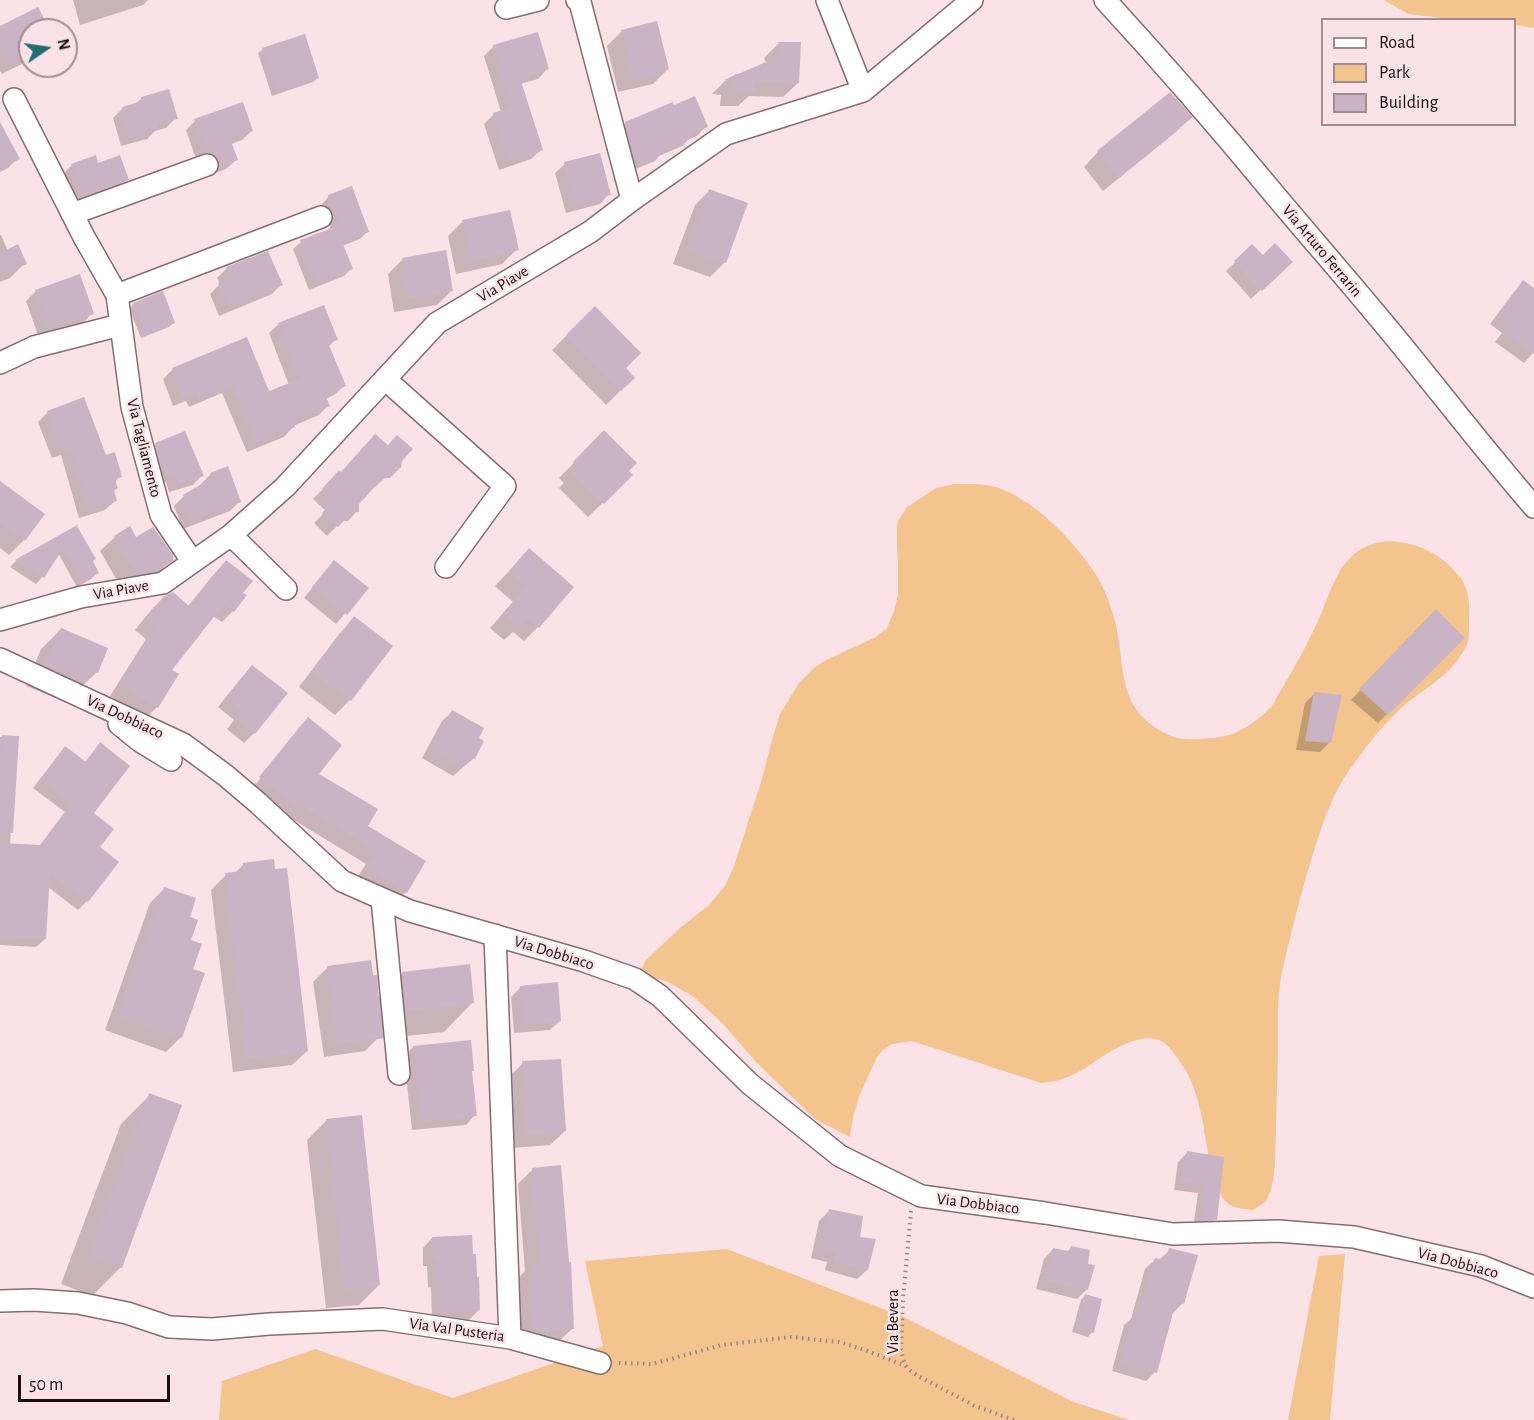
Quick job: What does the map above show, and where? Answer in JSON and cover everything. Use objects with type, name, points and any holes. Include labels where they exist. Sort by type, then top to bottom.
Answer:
[{"type":"street","points":[[506,8],[538,0]]},
{"type":"street","points":[[577,0],[580,2],[632,200]]},
{"type":"street","points":[[827,0],[863,91]]},
{"type":"street","name":"Via Piave","points":[[0,620],[81,597],[163,583],[231,535],[285,487],[437,323],[590,232],[726,134],[863,91],[972,0]]},
{"type":"street","name":"Via Arturo Ferrarin","points":[[1105,0],[1223,132],[1534,507]]},
{"type":"street","name":"Via Tagliamento","points":[[14,99],[72,214],[117,295],[132,406],[161,515],[192,561]]},
{"type":"street","points":[[72,214],[207,165]]},
{"type":"street","points":[[117,295],[321,217]]},
{"type":"street","points":[[0,363],[34,348],[120,325]]},
{"type":"street","points":[[385,379],[505,486],[446,567]]},
{"type":"street","points":[[231,535],[286,589]]},
{"type":"street","name":"Via Dobbiaco","points":[[0,659],[183,744],[258,803],[342,881],[410,911],[635,978],[660,996],[750,1084],[840,1156],[913,1193],[941,1200],[1045,1213],[1173,1234],[1278,1231],[1354,1237],[1481,1266],[1534,1287]]},
{"type":"street","points":[[90,702],[140,741],[171,760]]},
{"type":"street","points":[[382,899],[399,1074]]},
{"type":"street","name":"Via Dobbiaco","points":[[495,935],[510,1338]]},
{"type":"street","name":"Via Val Pusteria","points":[[0,1301],[34,1300],[78,1303],[127,1313],[169,1327],[212,1329],[383,1319],[510,1338],[600,1363]]},
{"type":"path","name":"Via Bevera","points":[[913,1193],[901,1349],[906,1366],[918,1376],[975,1406],[1014,1420]]},
{"type":"path","points":[[600,1363],[652,1364],[722,1345],[791,1337],[839,1342],[906,1366]]},
{"type":"green space","points":[[1384,0],[1534,0],[1534,28],[1516,25],[1516,18],[1443,18],[1408,14]]},
{"type":"green space","points":[[954,484],[986,485],[1010,493],[1037,510],[1073,545],[1096,574],[1109,602],[1117,633],[1122,668],[1131,699],[1139,713],[1152,725],[1181,739],[1229,735],[1250,725],[1269,709],[1305,648],[1341,569],[1360,550],[1383,542],[1420,547],[1442,559],[1463,582],[1468,596],[1469,636],[1463,652],[1450,669],[1400,709],[1367,746],[1338,789],[1320,832],[1299,902],[1281,981],[1278,1009],[1273,1181],[1265,1202],[1253,1210],[1230,1205],[1224,1200],[1212,1172],[1200,1108],[1192,1083],[1184,1067],[1171,1050],[1156,1039],[1140,1039],[1124,1044],[1074,1074],[1059,1080],[1041,1083],[912,1041],[892,1044],[877,1057],[860,1094],[850,1137],[815,1119],[694,997],[668,982],[639,973],[646,960],[681,927],[709,905],[725,886],[734,866],[762,779],[780,714],[799,683],[826,660],[874,638],[887,628],[898,595],[898,521],[907,507],[936,488]]},
{"type":"green space","points":[[727,1249],[904,1317],[1074,1402],[1129,1420],[219,1420],[222,1381],[315,1349],[453,1398],[603,1346],[585,1261]]},
{"type":"green space","points":[[1345,1254],[1330,1420],[1288,1420],[1319,1256]]},
{"type":"building","points":[[38,7],[44,18],[18,18],[18,62],[11,65],[0,43],[0,26]]},
{"type":"building","points":[[657,21],[669,69],[633,79],[621,30]]},
{"type":"building","points":[[538,32],[549,69],[520,78],[543,150],[508,161],[493,113],[511,107],[493,45]]},
{"type":"building","points":[[305,34],[319,78],[276,92],[262,48]]},
{"type":"building","points":[[778,42],[801,42],[799,83],[755,81],[755,92],[734,91],[735,80],[724,80],[783,55]]},
{"type":"building","points":[[169,89],[178,119],[157,124],[158,129],[130,137],[122,107],[142,101],[141,97]]},
{"type":"building","points":[[1170,92],[1193,117],[1119,178],[1097,151]]},
{"type":"building","points":[[695,96],[708,127],[692,133],[694,137],[638,163],[632,151],[625,122],[673,102],[674,105]]},
{"type":"building","points":[[243,102],[253,131],[230,139],[238,160],[220,167],[216,156],[206,153],[194,119]]},
{"type":"building","points":[[0,122],[20,159],[0,169]]},
{"type":"building","points":[[600,153],[611,195],[575,204],[564,162]]},
{"type":"building","points":[[96,155],[98,163],[120,155],[129,180],[82,197],[71,164]]},
{"type":"building","points":[[352,186],[369,232],[342,242],[353,269],[317,283],[300,240],[340,225],[328,195]]},
{"type":"building","points":[[709,189],[748,203],[726,263],[687,249]]},
{"type":"building","points":[[510,210],[519,250],[471,260],[462,220]]},
{"type":"building","points":[[1275,243],[1293,262],[1262,291],[1234,261],[1252,244],[1263,255]]},
{"type":"building","points":[[18,244],[27,264],[0,275],[0,253]]},
{"type":"building","points":[[446,250],[453,291],[409,298],[402,258]]},
{"type":"building","points":[[268,251],[283,285],[229,308],[218,283],[231,278],[226,267]]},
{"type":"building","points":[[80,274],[94,314],[49,329],[35,290]]},
{"type":"building","points":[[1523,280],[1534,288],[1534,354],[1504,332],[1511,323],[1499,314]]},
{"type":"building","points":[[163,291],[175,323],[145,335],[133,303]]},
{"type":"building","points":[[324,305],[338,340],[328,343],[346,386],[325,395],[330,406],[293,421],[295,427],[257,443],[232,384],[199,398],[196,392],[183,397],[172,368],[247,337],[269,391],[300,379],[278,323]]},
{"type":"building","points":[[595,306],[641,353],[626,368],[635,378],[621,391],[566,335]]},
{"type":"building","points":[[84,397],[106,455],[115,452],[122,477],[115,479],[118,489],[114,490],[117,501],[89,509],[70,447],[62,450],[47,411]]},
{"type":"building","points":[[604,430],[637,463],[629,471],[633,475],[604,504],[572,472],[578,467],[573,462]]},
{"type":"building","points":[[185,431],[204,476],[179,483],[175,473],[167,477],[155,443]]},
{"type":"building","points":[[375,434],[388,445],[397,435],[413,449],[402,461],[401,468],[395,469],[386,479],[384,477],[359,504],[359,512],[352,512],[338,527],[322,513],[334,500],[322,489],[339,470],[341,472]]},
{"type":"building","points":[[228,466],[241,502],[192,520],[183,495],[212,478],[210,473]]},
{"type":"building","points":[[0,481],[45,514],[25,541],[0,523]]},
{"type":"building","points":[[79,524],[77,526],[96,559],[93,561],[99,573],[83,582],[64,547],[44,578],[15,560]]},
{"type":"building","points":[[130,526],[136,537],[153,527],[173,555],[173,561],[154,572],[136,575],[114,536]]},
{"type":"building","points":[[529,548],[574,587],[539,628],[528,618],[520,627],[503,613],[527,586],[509,571]]},
{"type":"building","points":[[226,560],[253,581],[243,593],[247,595],[234,612],[224,604],[172,670],[179,674],[158,708],[120,684],[156,627],[146,618],[164,596],[173,592],[189,606]]},
{"type":"building","points":[[334,560],[369,588],[347,615],[312,587]]},
{"type":"building","points":[[1436,609],[1465,638],[1388,715],[1359,689]]},
{"type":"building","points":[[354,616],[393,646],[351,701],[312,672]]},
{"type":"building","points":[[61,628],[108,648],[98,673],[91,670],[86,683],[45,666]]},
{"type":"building","points":[[252,665],[288,693],[255,734],[235,719],[242,710],[226,697]]},
{"type":"building","points":[[1314,692],[1342,695],[1331,743],[1305,741]]},
{"type":"building","points":[[452,710],[484,728],[479,738],[484,741],[475,759],[470,756],[464,767],[430,748]]},
{"type":"building","points":[[308,717],[342,745],[319,774],[378,809],[368,826],[426,861],[407,893],[366,869],[377,851],[302,806],[299,809],[259,777]]},
{"type":"building","points":[[2,735],[19,736],[13,833],[0,832]]},
{"type":"building","points":[[100,742],[130,766],[94,813],[114,829],[100,847],[119,862],[88,902],[50,874],[46,939],[0,936],[0,843],[40,845],[72,803],[41,779],[65,746],[86,762]]},
{"type":"building","points":[[274,859],[275,869],[287,868],[308,1051],[247,1058],[225,873],[244,871],[243,863]]},
{"type":"building","points":[[164,887],[196,898],[190,917],[198,920],[191,940],[202,944],[193,969],[205,973],[182,1038],[119,1016]]},
{"type":"building","points":[[371,960],[373,975],[377,975],[380,1014],[378,1014],[382,1037],[338,1043],[327,966]]},
{"type":"building","points":[[470,964],[474,1003],[406,1011],[402,972]]},
{"type":"building","points":[[558,982],[561,1021],[523,1024],[520,986]]},
{"type":"building","points":[[471,1040],[477,1116],[421,1122],[413,1046]]},
{"type":"building","points":[[561,1059],[566,1131],[527,1134],[522,1061]]},
{"type":"building","points":[[149,1093],[182,1105],[122,1268],[90,1255]]},
{"type":"building","points":[[362,1115],[380,1285],[345,1289],[326,1119]]},
{"type":"building","points":[[1187,1151],[1224,1157],[1217,1220],[1201,1220],[1207,1184],[1182,1181]]},
{"type":"building","points":[[561,1165],[569,1262],[571,1262],[574,1329],[534,1331],[531,1263],[540,1263],[532,1168]]},
{"type":"building","points":[[829,1209],[863,1216],[860,1237],[876,1239],[868,1270],[834,1261],[836,1253],[820,1249]]},
{"type":"building","points":[[472,1235],[473,1254],[476,1254],[477,1277],[479,1277],[480,1310],[441,1312],[440,1278],[437,1279],[432,1237]]},
{"type":"building","points":[[1071,1246],[1090,1250],[1088,1264],[1095,1265],[1088,1290],[1045,1280],[1053,1248],[1069,1251]]},
{"type":"building","points":[[1169,1248],[1198,1255],[1184,1304],[1176,1301],[1157,1373],[1120,1361],[1133,1314],[1138,1315],[1155,1258],[1165,1260]]},
{"type":"building","points":[[1085,1294],[1102,1299],[1094,1333],[1076,1328]]}]
